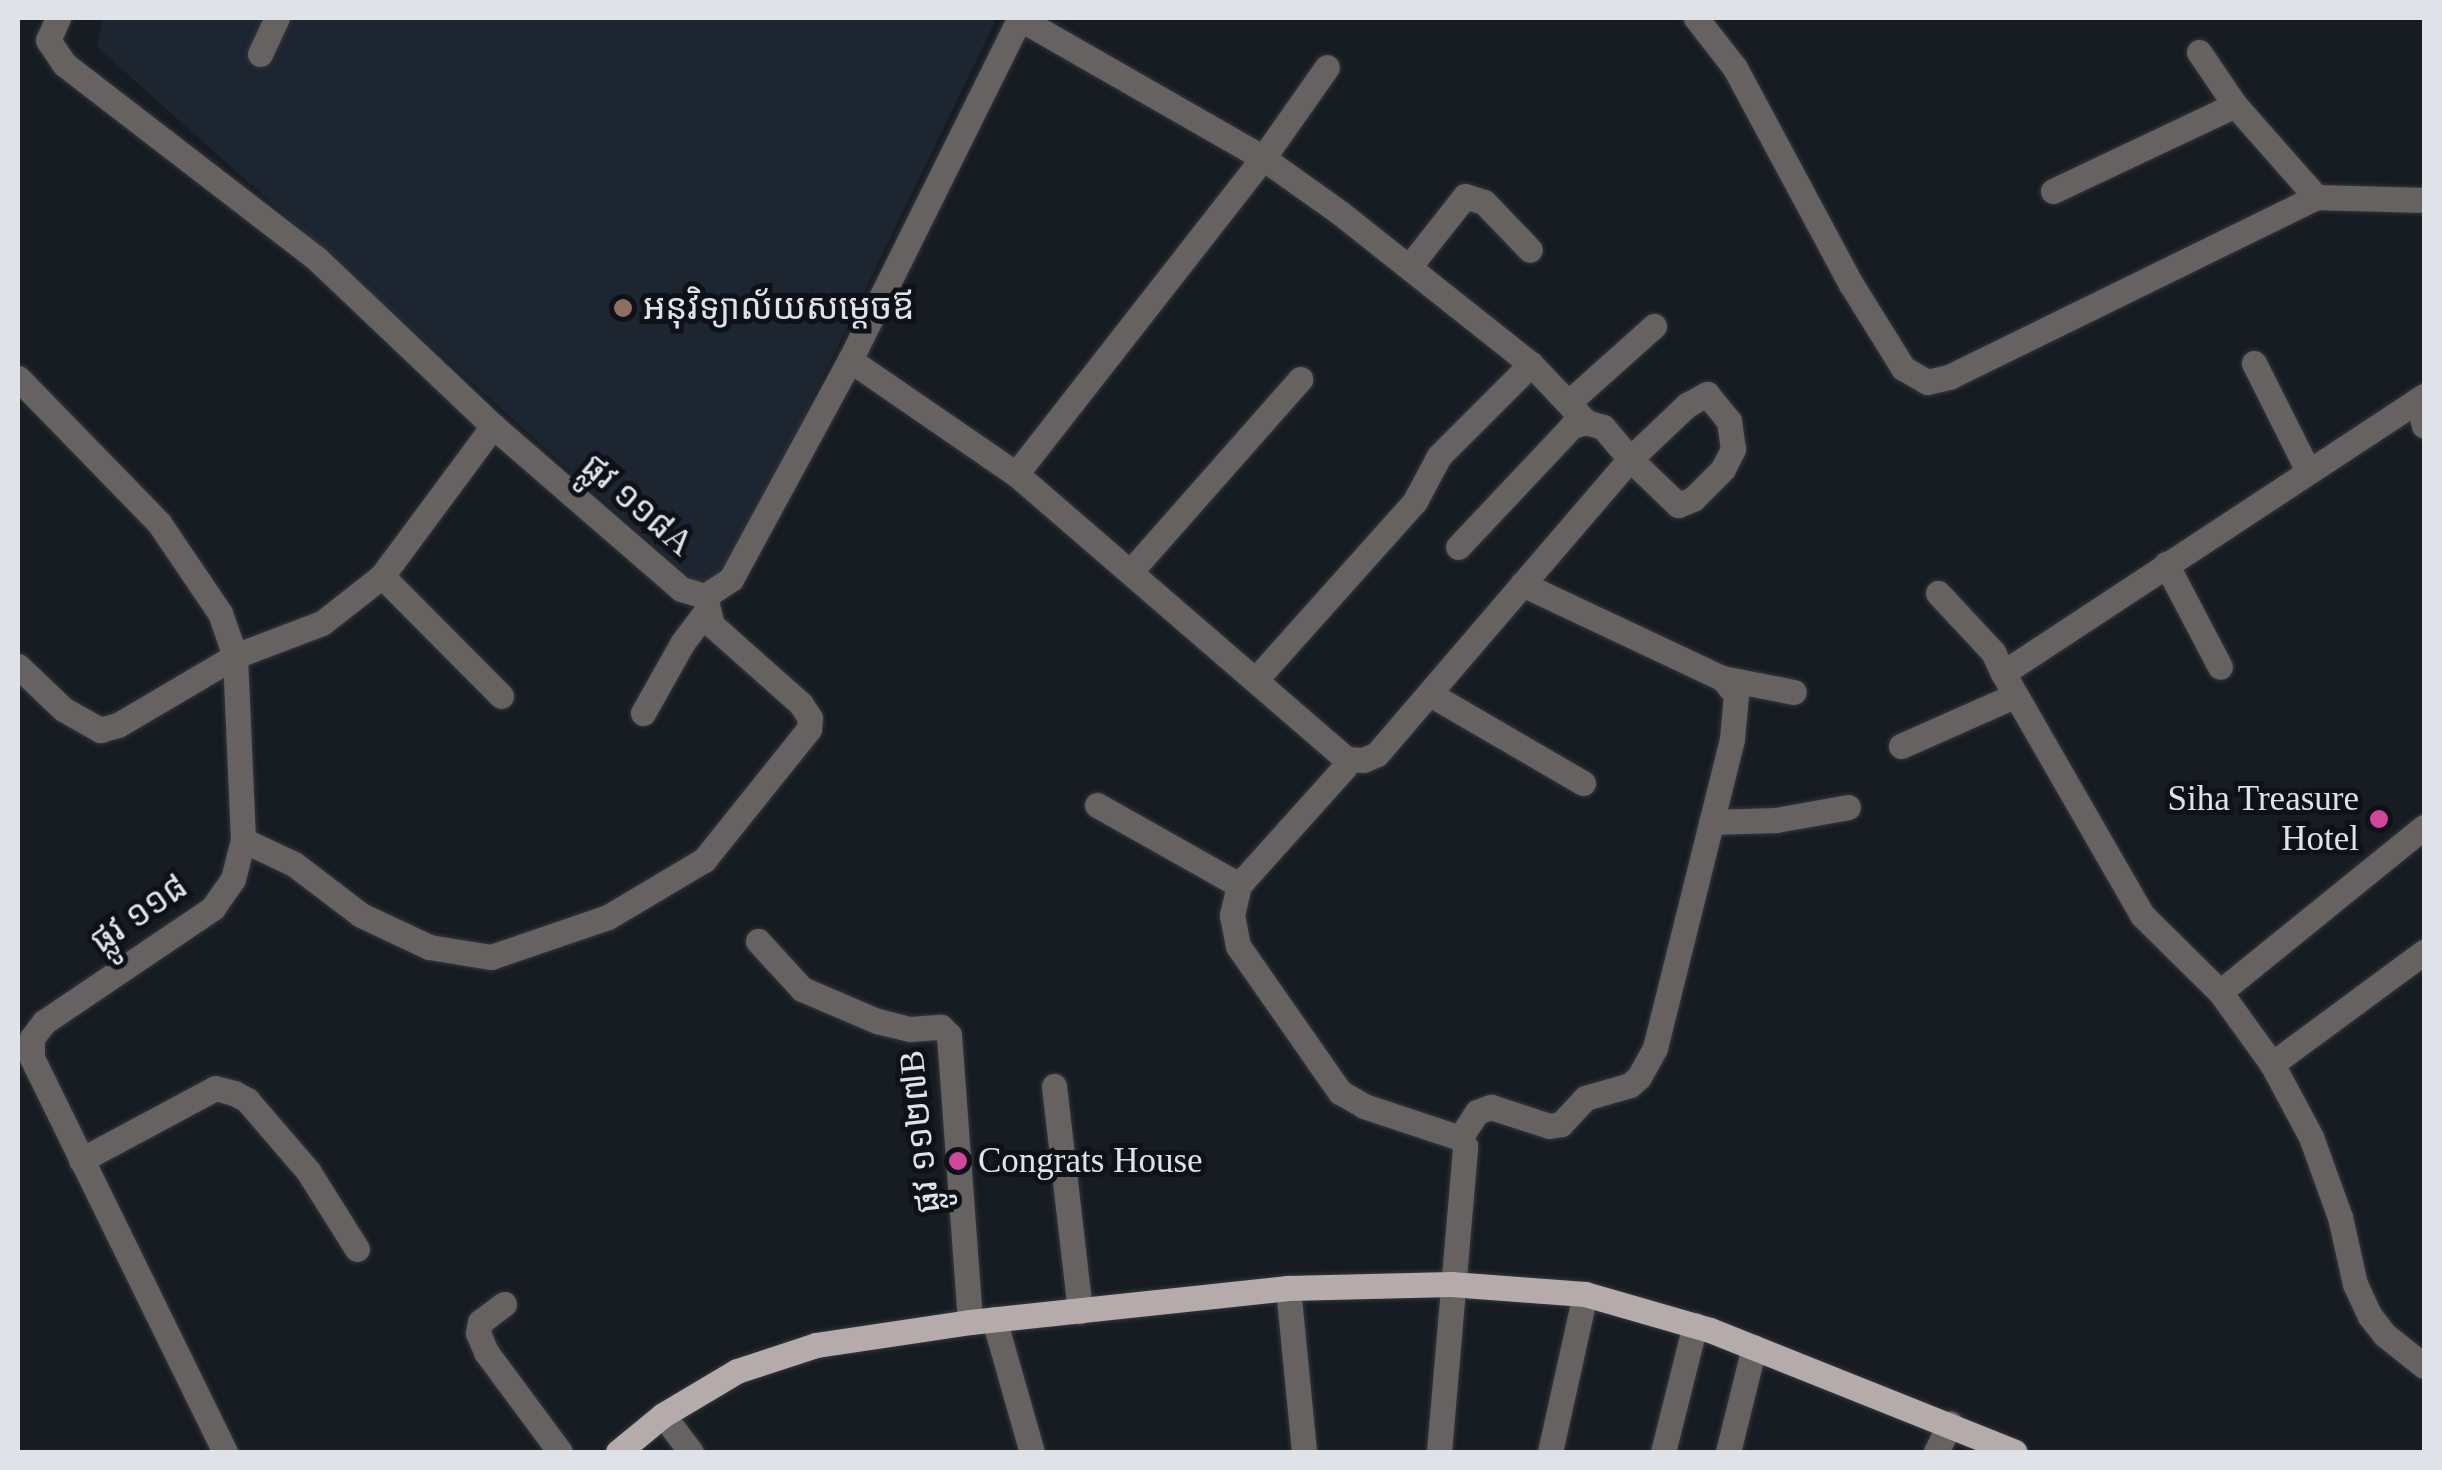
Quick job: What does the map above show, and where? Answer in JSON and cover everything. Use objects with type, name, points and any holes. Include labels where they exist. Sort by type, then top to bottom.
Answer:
[{"type":"main road","points":[[618,1452],[663,1415],[737,1370],[816,1345],[982,1320],[1288,1288],[1451,1284],[1585,1294],[1695,1326],[2016,1452]]},
{"type":"street","name":"ផ្លូវ ១១៨A","points":[[58,18],[48,40],[64,64],[316,259],[493,426],[681,589],[706,604],[731,579],[850,360],[1020,18]]},
{"type":"street","points":[[260,54],[277,18]]},
{"type":"street","points":[[850,360],[1016,474],[1257,678],[1346,759],[1363,760],[1377,754],[1630,459],[1603,428],[1577,412],[1531,364],[1262,158],[1020,18]]},
{"type":"street","points":[[1696,18],[1735,68],[1861,301],[1903,368],[1926,382],[1949,377],[2316,197],[2424,200]]},
{"type":"street","points":[[2199,52],[2235,106],[2316,197]]},
{"type":"street","points":[[1016,474],[1262,158],[1327,67]]},
{"type":"street","points":[[2053,192],[2235,106]]},
{"type":"street","points":[[1409,267],[1466,196],[1484,202],[1530,250]]},
{"type":"street","points":[[1458,547],[1572,426],[1577,412],[1654,326]]},
{"type":"street","points":[[2254,363],[2308,471]]},
{"type":"street","points":[[1257,678],[1415,500],[1439,456],[1531,364]]},
{"type":"street","name":"ផ្លូវ ១១៨","points":[[18,378],[159,523],[220,612],[235,656],[243,840],[233,879],[213,908],[44,1022],[32,1038]]},
{"type":"street","points":[[1131,570],[1300,379]]},
{"type":"street","points":[[2003,672],[2308,471],[2422,407]]},
{"type":"street","points":[[18,666],[63,709],[100,730],[118,724],[235,656],[322,623],[382,576],[493,426]]},
{"type":"street","points":[[2166,564],[2220,667]]},
{"type":"street","points":[[382,576],[501,696]]},
{"type":"street","points":[[1522,584],[1722,678],[1794,692]]},
{"type":"street","points":[[1938,593],[1993,652],[2014,696],[2142,916],[2220,992],[2272,1064],[2311,1137],[2340,1217],[2356,1284],[2370,1316],[2385,1335],[2424,1366]]},
{"type":"street","points":[[643,713],[706,604]]},
{"type":"street","points":[[243,840],[294,864],[360,915],[429,947],[492,957],[608,918],[704,860],[810,729],[801,704],[712,625],[706,604]]},
{"type":"street","points":[[1460,1138],[1472,1116],[1491,1107],[1548,1126],[1561,1124],[1585,1098],[1630,1085],[1640,1077],[1654,1048],[1737,716],[1736,695],[1722,678]]},
{"type":"street","points":[[1430,694],[1583,783]]},
{"type":"street","points":[[1901,746],[2014,696]]},
{"type":"street","points":[[1346,759],[1344,768],[1239,885],[1232,915],[1238,946],[1340,1092],[1364,1106],[1460,1138],[1464,1146],[1439,1452]]},
{"type":"street","points":[[1097,806],[1239,885]]},
{"type":"street","points":[[1711,822],[1776,820],[1848,807]]},
{"type":"street","points":[[2220,992],[2424,827]]},
{"type":"street","name":"ផ្លូវ ១១២៧B","points":[[758,941],[802,989],[877,1021],[910,1029],[941,1027],[949,1035],[982,1320]]},
{"type":"street","points":[[2272,1064],[2424,952]]},
{"type":"street","points":[[18,1014],[32,1038],[32,1058],[225,1452]]},
{"type":"street","points":[[1054,1086],[1080,1312]]},
{"type":"street","points":[[81,1160],[215,1088],[234,1092],[247,1100],[308,1171],[358,1250]]},
{"type":"street","points":[[1288,1288],[1304,1452]]},
{"type":"street","points":[[1550,1452],[1585,1294]]},
{"type":"street","points":[[504,1304],[480,1322],[478,1333],[486,1352],[560,1452]]},
{"type":"street","points":[[982,1320],[1032,1452]]},
{"type":"street","points":[[1662,1452],[1695,1326]]},
{"type":"street","points":[[1728,1452],[1754,1346]]},
{"type":"street","points":[[663,1415],[691,1452]]},
{"type":"street","points":[[1936,1452],[1950,1423]]},
{"type":"shaded area","name":"អនុវិទ្យាល័យសម្តេចឪ","points":[[103,18],[989,18],[995,22],[730,570],[715,582],[698,585],[97,47]]},
{"type":"place","name":"អនុវិទ្យាល័យសម្តេចឪ","points":[[623,308]]},
{"type":"place","name":"Siha Treasure Hotel","points":[[2379,819]]},
{"type":"place","name":"Congrats House","points":[[958,1161]]}]
